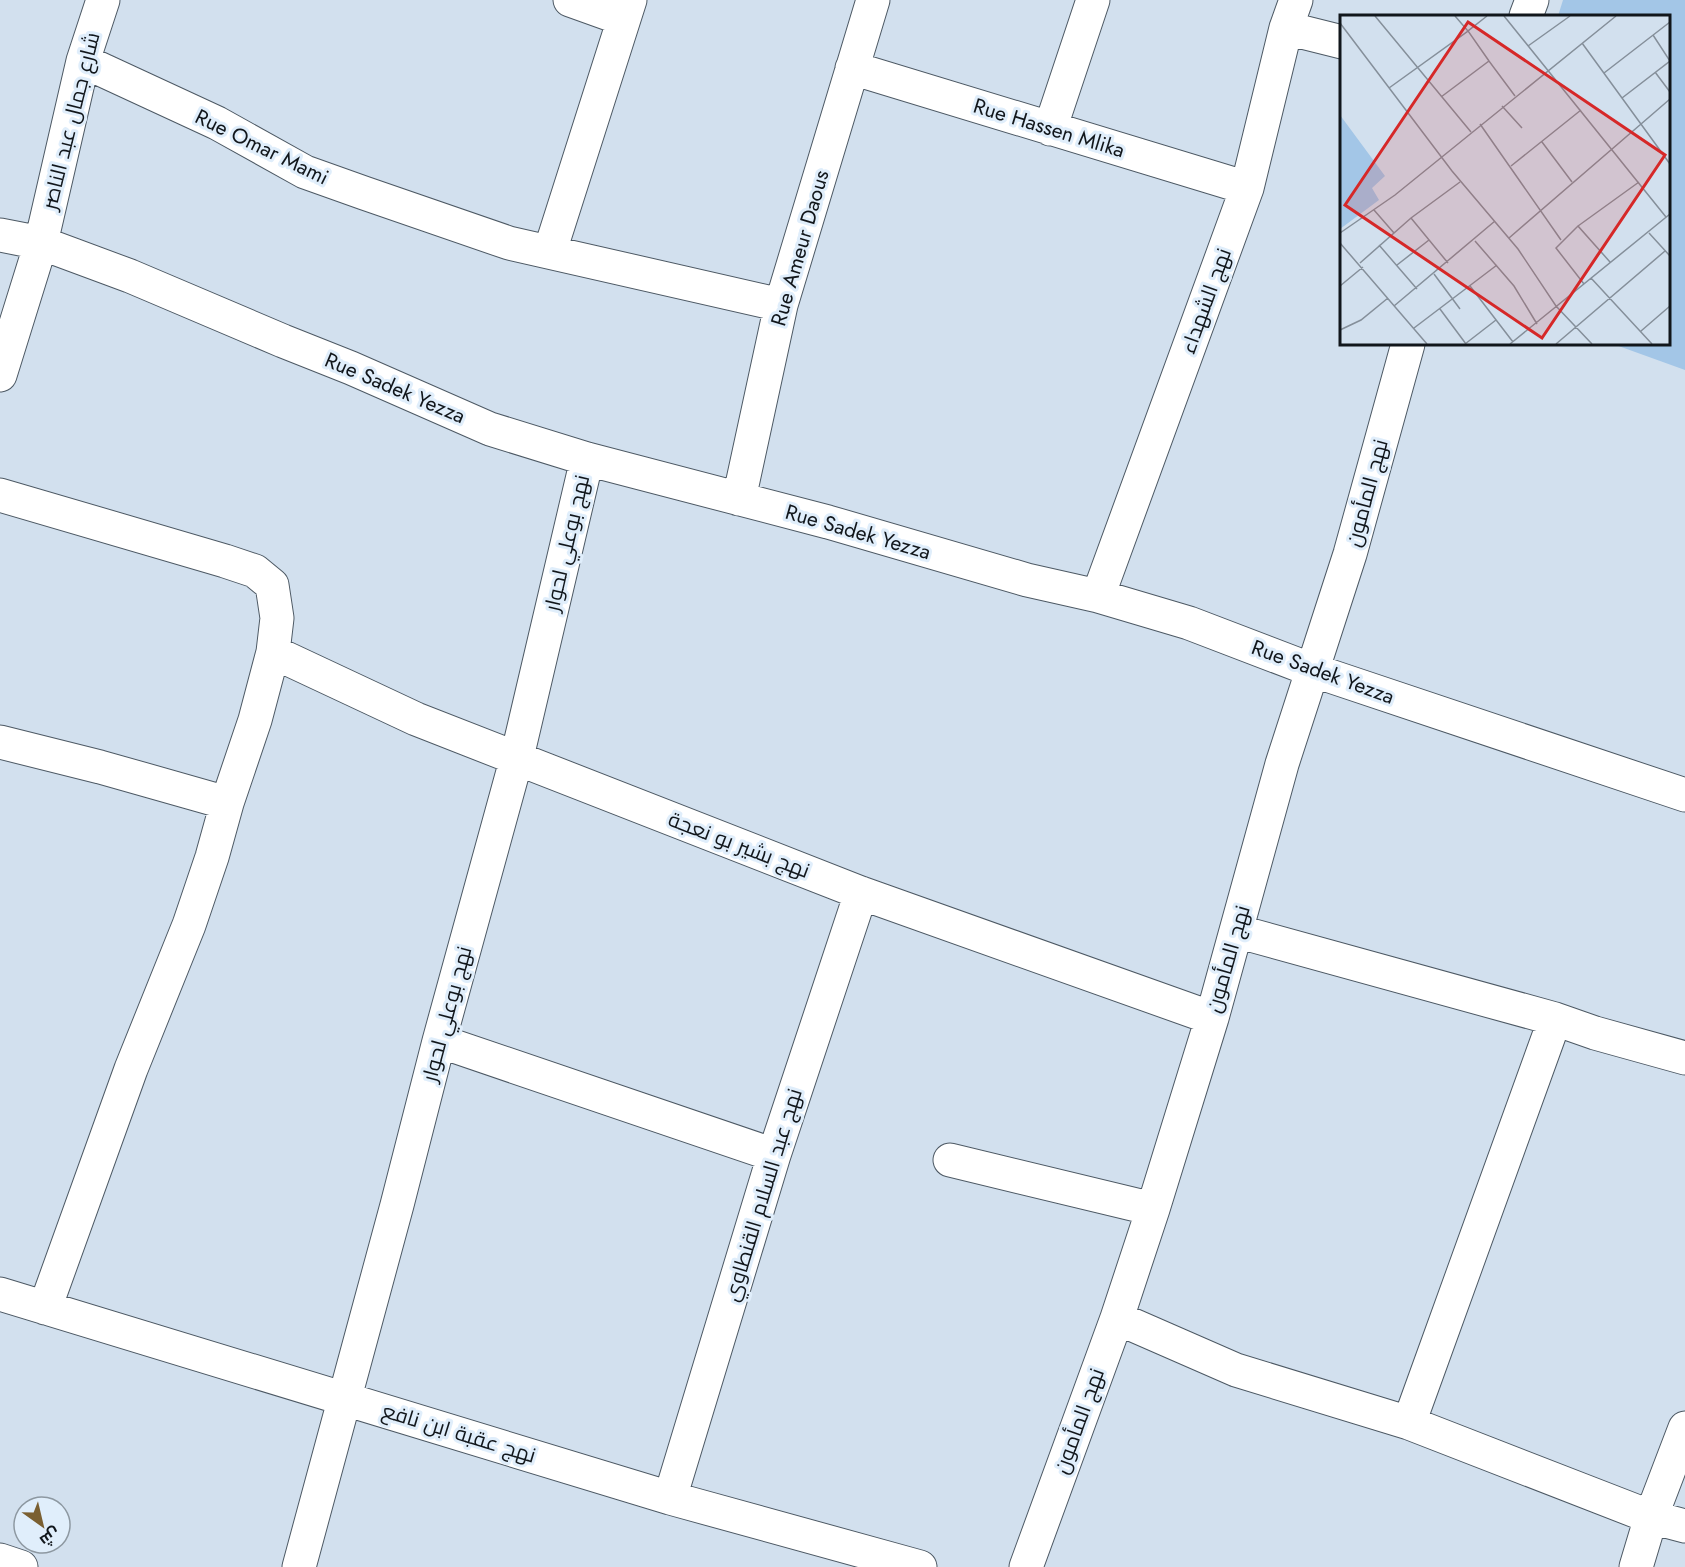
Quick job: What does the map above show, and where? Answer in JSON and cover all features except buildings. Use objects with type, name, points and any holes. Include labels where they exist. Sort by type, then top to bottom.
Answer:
[{"type":"street","name":"شارع جمال عبد الناصر","points":[[0,375],[41,243],[83,61],[103,0]]},
{"type":"street","points":[[550,252],[627,9],[570,0]]},
{"type":"street","name":"Rue Ameur Daous","points":[[739,499],[781,305],[873,0]]},
{"type":"street","points":[[1050,129],[1093,0]]},
{"type":"street","points":[[1526,15],[1532,0]]},
{"type":"street","points":[[1291,14],[1340,41]]},
{"type":"street","name":"نهج الشهداء","points":[[1098,597],[1246,188],[1291,14]]},
{"type":"street","name":"Rue Omar Mami","points":[[83,61],[217,123],[305,172],[509,243],[781,305]]},
{"type":"street","name":"Rue Hassen Mlika","points":[[852,68],[1246,188]]},
{"type":"street","name":"Rue Sadek Yezza","points":[[0,235],[41,243],[130,276],[490,429],[587,459],[828,522],[1027,580],[1189,623],[1312,670],[1685,795]]},
{"type":"street","name":"نهج المأمون","points":[[1026,1567],[1117,1318],[1153,1209],[1212,1018],[1282,764],[1350,554],[1408,345]]},
{"type":"street","name":"نهج بوعلي لحوار","points":[[299,1567],[517,758],[587,459]]},
{"type":"street","points":[[0,495],[255,571],[273,585],[277,618],[273,652],[255,720],[227,803],[212,857],[189,925],[131,1069],[45,1308]]},
{"type":"street","name":"نهج بشير بو نعجة","points":[[273,652],[416,719],[861,893],[1212,1018]]},
{"type":"street","points":[[0,742],[100,767],[227,803]]},
{"type":"street","name":"نهج عبد السلام القنطاوي","points":[[670,1498],[774,1155],[861,893]]},
{"type":"street","points":[[1236,932],[1555,1019],[1595,1033],[1685,1058]]},
{"type":"street","points":[[1409,1423],[1555,1019]]},
{"type":"street","points":[[439,1041],[774,1155]]},
{"type":"street","points":[[950,1160],[1153,1209]]},
{"type":"street","name":"نهج عقبة ابن نافع","points":[[0,1293],[670,1498],[920,1567]]},
{"type":"street","points":[[1117,1318],[1236,1370],[1409,1423],[1651,1517],[1685,1526]]},
{"type":"street","points":[[1635,1567],[1651,1517],[1685,1428]]},
{"type":"street","points":[[0,1560],[21,1567]]},
{"type":"shaded area","points":[[1563,0],[1685,0],[1685,370],[1616,345],[1670,345],[1670,15],[1558,15]]}]
